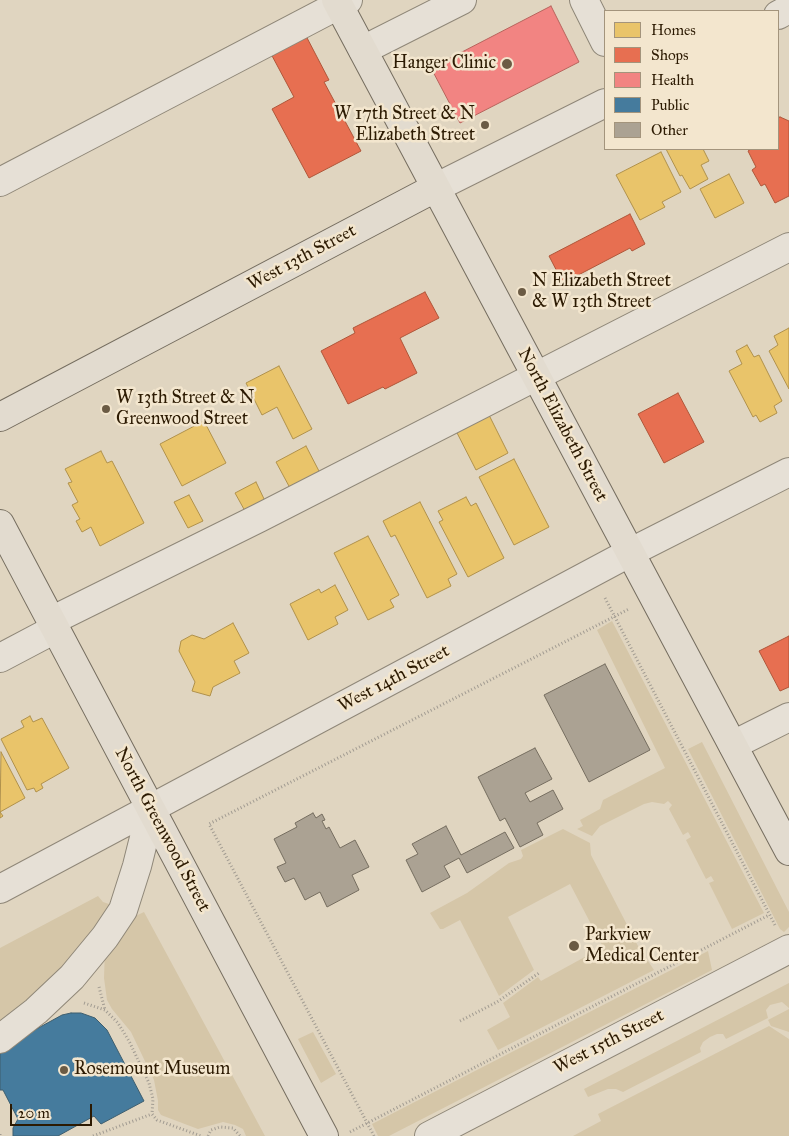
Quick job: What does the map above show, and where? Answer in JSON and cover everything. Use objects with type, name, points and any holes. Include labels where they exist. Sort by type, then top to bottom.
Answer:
[{"type":"main road","name":"North Elizabeth Street","points":[[341,2],[363,50],[435,188],[789,851]]},
{"type":"main road","name":"West 13th Street","points":[[0,417],[435,188]]},
{"type":"main road","name":"North Greenwood Street","points":[[0,524],[324,1136]]},
{"type":"street","points":[[363,50],[462,0]]},
{"type":"street","points":[[584,0],[604,40]]},
{"type":"street","points":[[0,182],[341,2]]},
{"type":"street","name":"West 13th Street","points":[[435,188],[604,103]]},
{"type":"street","points":[[0,658],[53,625],[789,246]]},
{"type":"street","name":"West 14th Street","points":[[0,889],[151,810],[592,572],[789,472]]},
{"type":"street","points":[[733,745],[789,717]]},
{"type":"street","points":[[0,1039],[72,977],[105,937],[123,910],[137,866],[151,810]]},
{"type":"street","name":"West 15th Street","points":[[429,1136],[788,949]]},
{"type":"path","points":[[592,572],[788,949]]},
{"type":"path","points":[[374,1136],[209,824],[654,596]]},
{"type":"path","points":[[342,1136],[769,915]]},
{"type":"path","points":[[460,1021],[498,1002],[539,973]]},
{"type":"path","points":[[47,1000],[66,1000],[93,1005],[105,1010],[118,1023],[129,1041],[149,1083],[153,1099],[152,1114],[157,1120],[201,1136]]},
{"type":"path","points":[[93,1136],[152,1114]]},
{"type":"path","points":[[208,1136],[211,1130],[220,1127],[233,1128],[240,1136]]},
{"type":"shaded area","points":[[612,621],[764,913],[732,929],[709,883],[714,881],[711,876],[706,879],[686,840],[691,837],[688,832],[683,835],[669,809],[672,805],[668,801],[664,804],[652,802],[644,804],[600,826],[592,836],[577,829],[583,826],[580,820],[600,809],[603,800],[665,768],[597,630]]},
{"type":"shaded area","points":[[702,742],[789,912],[789,927],[784,932],[780,929],[688,749]]},
{"type":"shaded area","points":[[563,829],[590,843],[591,855],[638,946],[654,970],[498,1050],[487,1030],[510,1017],[503,1003],[538,977],[541,981],[603,947],[570,884],[508,917],[534,970],[499,996],[460,920],[440,929],[430,913],[467,893],[509,863],[521,859],[523,856],[521,850]]},
{"type":"shaded area","points":[[98,896],[103,902],[112,905],[90,940],[53,983],[0,1027],[0,948]]},
{"type":"shaded area","points":[[144,912],[265,1136],[246,1136],[243,1129],[223,1122],[198,1129],[161,1115],[158,1110],[154,1080],[131,1032],[107,1000],[104,978],[105,949],[127,920]]},
{"type":"shaded area","points":[[708,951],[712,970],[389,1136],[378,1136],[372,1124]]},
{"type":"shaded area","points":[[789,983],[789,1008],[782,1002],[770,1005],[766,1010],[768,1018],[726,1039],[723,1034],[710,1037],[703,1042],[700,1048],[701,1052],[623,1092],[616,1089],[608,1089],[588,1097],[584,1089]]},
{"type":"shaded area","points":[[789,1009],[789,1032],[771,1026],[768,1020]]},
{"type":"shaded area","points":[[769,1026],[789,1039],[789,1136],[573,1136],[601,1121],[598,1114]]},
{"type":"shaded area","points":[[313,1032],[336,1074],[321,1083],[298,1039]]},
{"type":"building: Homes","points":[[667,150],[704,150],[709,161],[701,165],[708,179],[690,189],[682,175],[680,176]]},
{"type":"building: Homes","points":[[661,152],[681,192],[662,202],[665,207],[640,220],[616,175]]},
{"type":"building: Homes","points":[[729,174],[744,203],[715,218],[700,189]]},
{"type":"building: Homes","points":[[789,328],[789,389],[769,351],[778,345],[774,336]]},
{"type":"building: Homes","points":[[747,345],[754,357],[759,355],[782,401],[774,406],[777,413],[760,422],[756,415],[753,417],[729,371],[742,364],[736,351]]},
{"type":"building: Homes","points":[[279,366],[312,429],[293,439],[277,407],[262,415],[246,383]]},
{"type":"building: Homes","points":[[486,409],[508,453],[476,470],[453,425]]},
{"type":"building: Homes","points":[[204,421],[226,463],[182,486],[160,444]]},
{"type":"building: Homes","points":[[306,446],[320,473],[290,488],[276,462]]},
{"type":"building: Homes","points":[[101,451],[107,463],[112,461],[144,523],[100,546],[91,527],[82,532],[76,521],[80,519],[72,505],[78,502],[68,483],[72,482],[65,469]]},
{"type":"building: Homes","points":[[514,459],[549,527],[514,545],[479,477]]},
{"type":"building: Homes","points":[[256,482],[265,501],[245,511],[235,493]]},
{"type":"building: Homes","points":[[189,495],[203,521],[188,528],[174,502]]},
{"type":"building: Homes","points":[[466,497],[471,506],[476,503],[504,558],[468,577],[439,522],[443,520],[438,511]]},
{"type":"building: Homes","points":[[420,502],[457,574],[448,579],[451,586],[427,598],[395,535],[391,537],[383,521]]},
{"type":"building: Homes","points":[[368,536],[399,595],[390,600],[394,607],[368,620],[334,553]]},
{"type":"building: Homes","points":[[335,585],[348,610],[335,617],[338,624],[308,640],[290,604],[319,589],[321,593]]},
{"type":"building: Homes","points":[[233,623],[249,653],[234,661],[240,673],[213,687],[210,696],[192,691],[195,682],[179,651],[181,641],[192,635],[204,639]]},
{"type":"building: Homes","points":[[30,716],[33,722],[42,718],[69,768],[41,784],[43,788],[36,792],[34,788],[27,790],[1,739],[24,727],[21,721]]},
{"type":"building: Homes","points":[[1,752],[25,798],[0,812]]},
{"type":"building: Shops","points":[[305,34],[329,80],[324,82],[361,151],[309,178],[272,109],[294,97],[270,52]]},
{"type":"building: Shops","points":[[779,118],[789,121],[789,196],[775,203],[765,184],[761,186],[752,170],[756,167],[748,151],[779,150]]},
{"type":"building: Shops","points":[[630,214],[645,244],[632,251],[630,248],[563,283],[549,256]]},
{"type":"building: Shops","points":[[425,292],[439,318],[400,338],[417,373],[348,404],[321,351],[355,333],[353,328]]},
{"type":"building: Shops","points":[[678,393],[704,442],[664,463],[638,414]]},
{"type":"building: Shops","points":[[789,636],[789,687],[780,691],[759,651]]},
{"type":"building: Health","points":[[551,6],[579,62],[460,123],[431,68]]},
{"type":"building: Public","name":"Rosemount Museum","points":[[81,1013],[95,1018],[107,1030],[144,1101],[101,1124],[94,1116],[58,1136],[13,1136],[13,1128],[18,1119],[3,1090],[0,1090],[0,1049],[62,1015]]},
{"type":"building: Other","points":[[605,664],[650,750],[589,782],[544,695]]},
{"type":"building: Other","points":[[535,748],[552,779],[525,793],[530,802],[553,790],[563,809],[537,823],[543,835],[520,847],[505,818],[500,821],[478,777]]},
{"type":"building: Other","points":[[313,813],[316,818],[322,814],[325,820],[322,821],[326,829],[329,827],[340,848],[355,840],[369,867],[352,875],[359,890],[327,907],[320,892],[305,900],[294,878],[285,882],[277,867],[286,863],[274,839],[297,827],[295,823]]},
{"type":"building: Other","points":[[446,826],[461,855],[505,832],[514,848],[467,873],[459,858],[444,866],[450,877],[422,892],[406,860],[418,854],[412,844]]},
{"type":"place","name":"Hanger Clinic","points":[[507,64]]},
{"type":"place","name":"W 17th Street & N Elizabeth Street","points":[[485,125]]},
{"type":"place","name":"N Elizabeth Street & W 13th Street","points":[[522,292]]},
{"type":"place","name":"W 13th Street & N Greenwood Street","points":[[106,409]]},
{"type":"place","name":"Parkview Medical Center","points":[[574,946]]},
{"type":"place","name":"Rosemount Museum","points":[[64,1070]]}]
